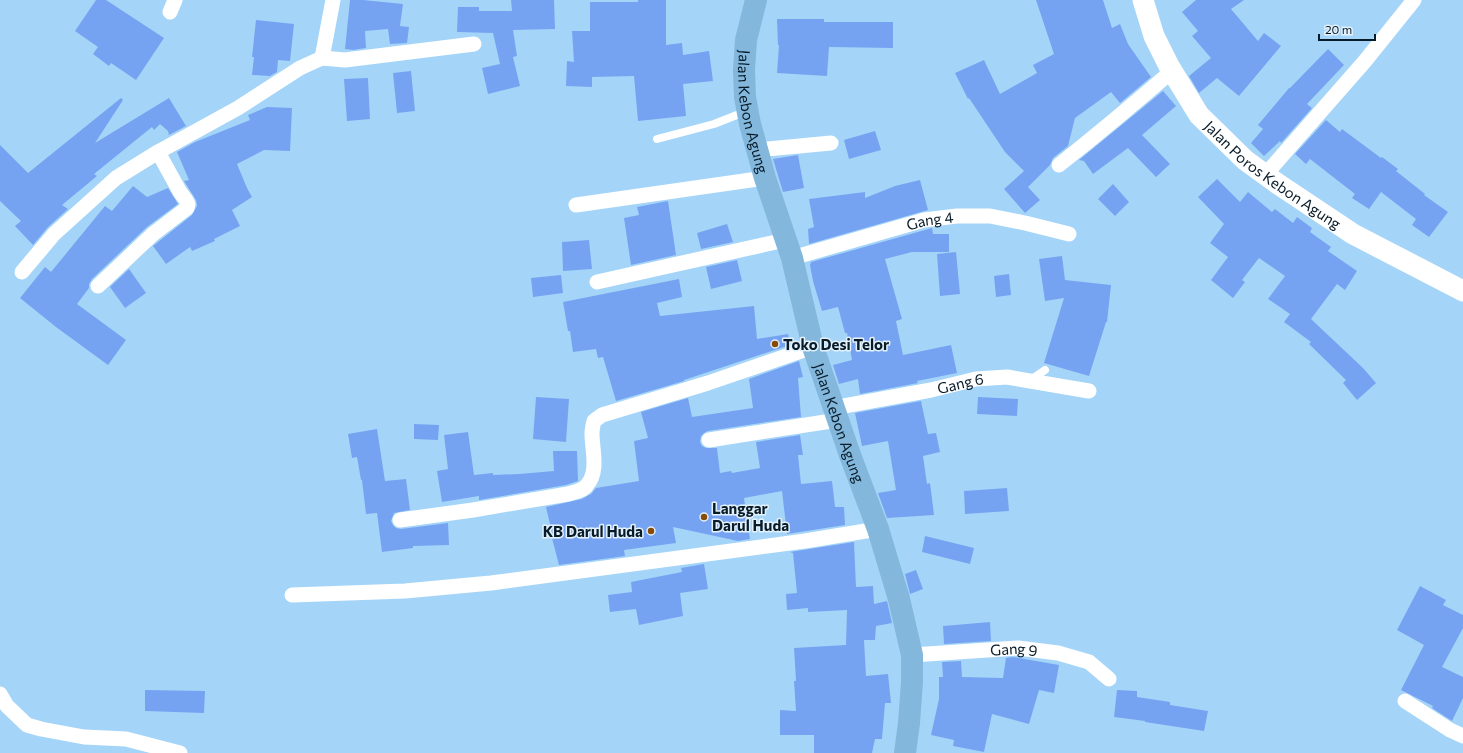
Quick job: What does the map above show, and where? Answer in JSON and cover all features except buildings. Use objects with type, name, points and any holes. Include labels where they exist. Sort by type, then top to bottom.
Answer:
[{"type":"highway","name":"Jalan Kebon Agung","points":[[756,0],[746,40],[744,70],[745,97],[757,150],[788,249],[813,347],[835,414],[878,529],[899,599],[912,655],[912,682],[905,753]]},
{"type":"main road","name":"Jalan Poros Kebon Agung","points":[[1143,0],[1154,36],[1172,71],[1199,115],[1245,160],[1353,234],[1463,291]]},
{"type":"street","points":[[322,58],[333,0]]},
{"type":"street","points":[[1265,175],[1365,61],[1414,0]]},
{"type":"street","points":[[22,272],[54,234],[116,178],[158,152],[238,108],[300,68],[322,58],[345,60],[474,44]]},
{"type":"street","points":[[1059,165],[1108,126],[1172,71]]},
{"type":"street","points":[[757,150],[831,143]]},
{"type":"street","points":[[98,286],[153,234],[187,208],[188,204],[186,200],[158,152]]},
{"type":"street","points":[[576,205],[765,178]]},
{"type":"street","name":"Gang 4","points":[[597,282],[788,249],[924,220],[957,216],[990,216],[1070,234]]},
{"type":"street","points":[[400,520],[472,510],[580,491],[587,486],[594,469],[592,432],[594,421],[602,415],[708,383],[813,347]]},
{"type":"street","name":"Gang 6","points":[[709,440],[835,414],[854,405],[976,379],[1007,377],[1089,391]]},
{"type":"street","points":[[292,595],[405,591],[491,583],[812,540],[878,529]]},
{"type":"street","name":"Gang 9","points":[[912,655],[1018,648],[1058,652],[1089,662],[1109,679]]},
{"type":"street","points":[[0,694],[7,706],[27,725],[53,732],[84,737],[126,739],[180,753]]},
{"type":"street","points":[[1405,701],[1450,730],[1463,736]]},
{"type":"lane","points":[[657,139],[714,124],[748,111]]},
{"type":"lane","points":[[1029,381],[1045,370]]},
{"type":"place","name":"Toko Desi Telor","points":[[775,344]]},
{"type":"place","name":"Langgar Darul Huda","points":[[704,517]]},
{"type":"place","name":"KB Darul Huda","points":[[651,531]]}]
